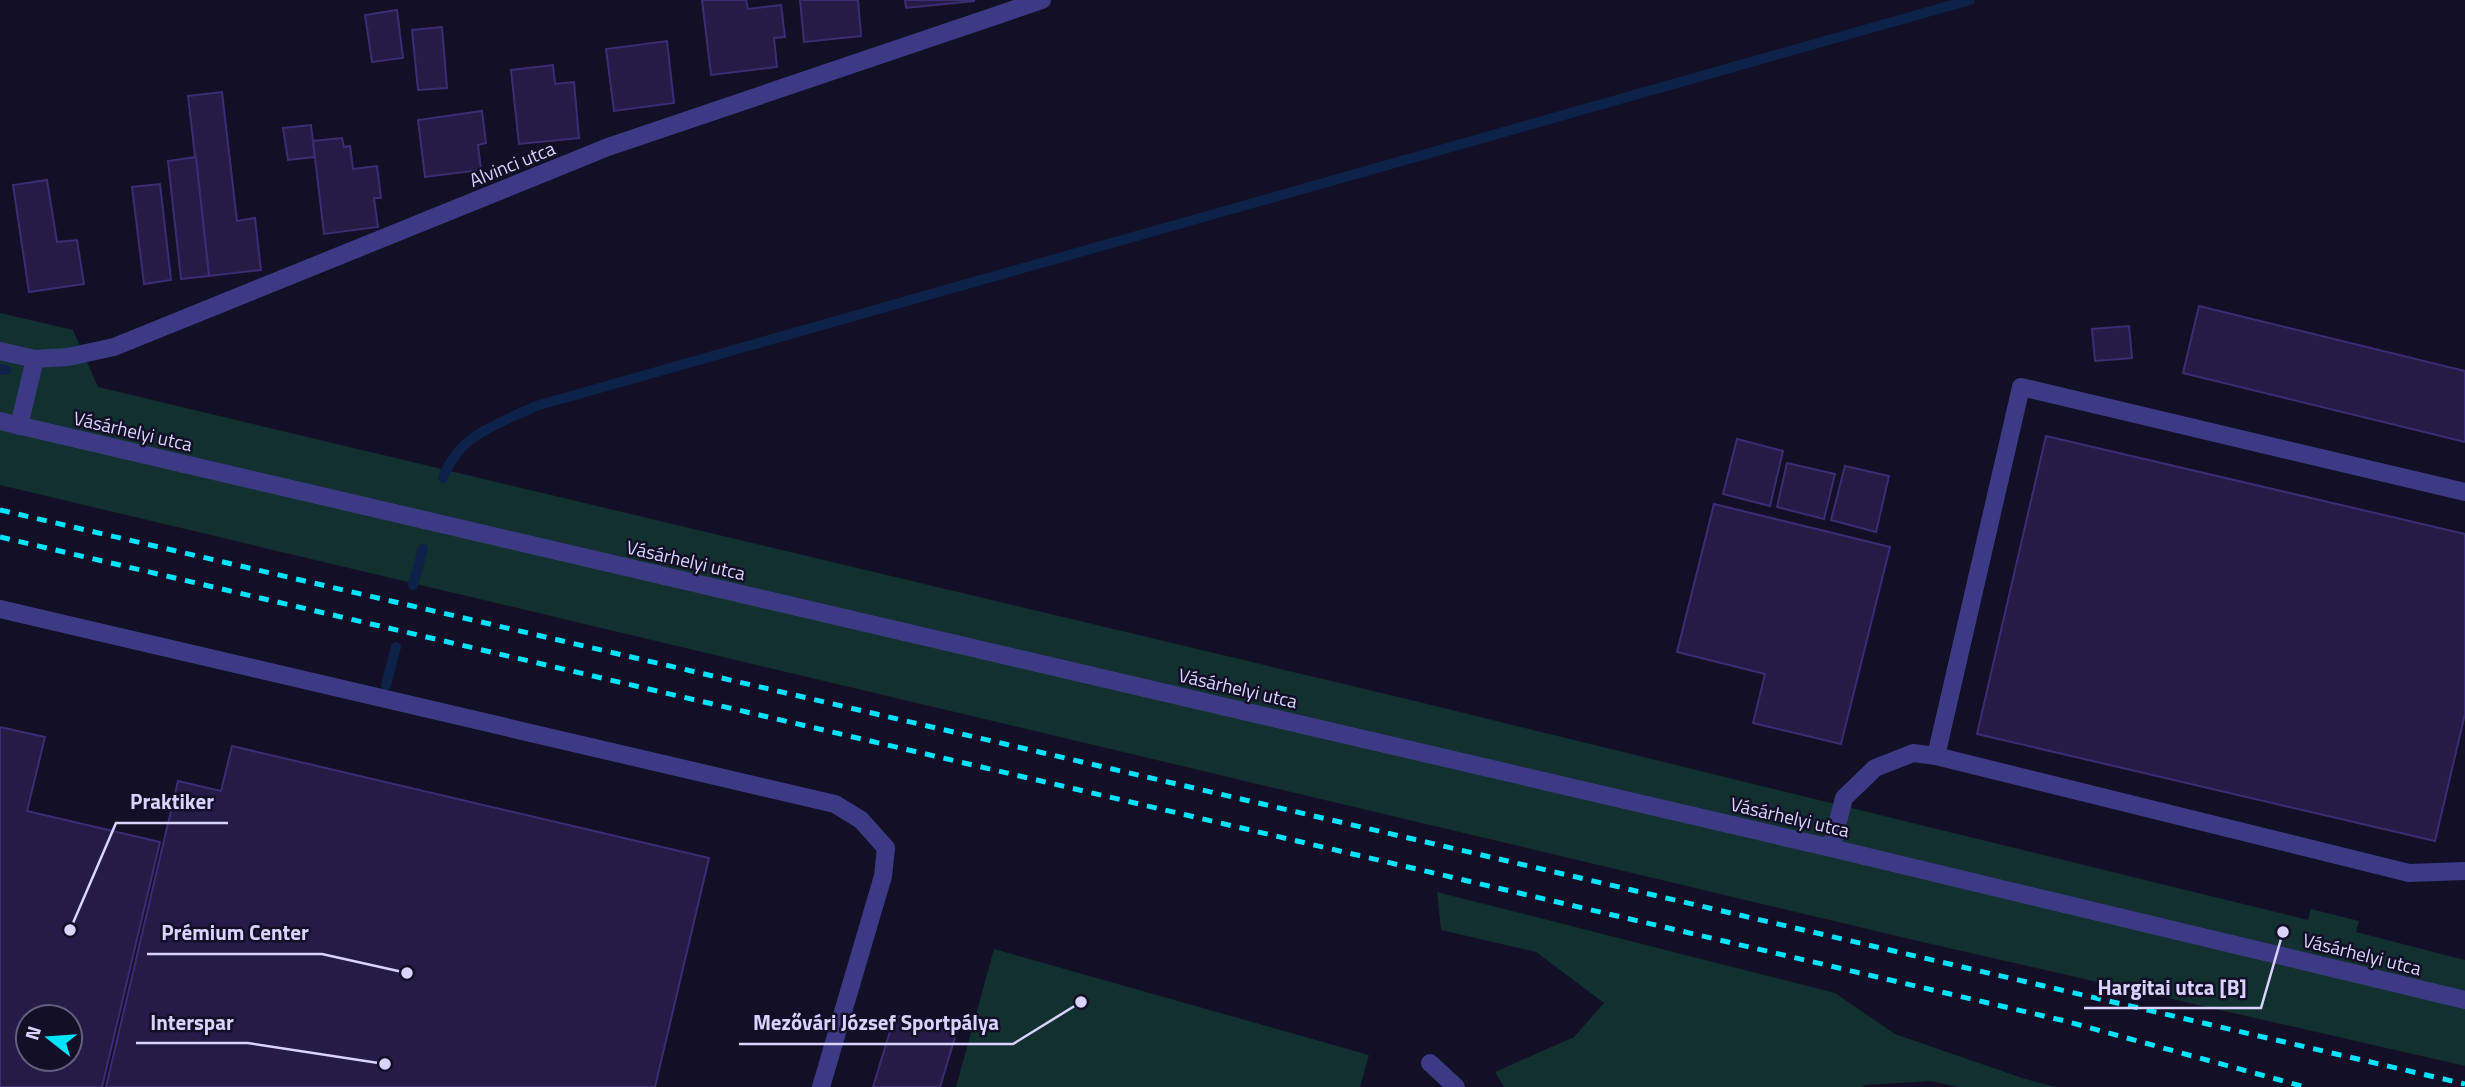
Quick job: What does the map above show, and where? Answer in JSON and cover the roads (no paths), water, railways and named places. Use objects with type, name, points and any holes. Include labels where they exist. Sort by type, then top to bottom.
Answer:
[{"type":"street","name":"Alvinci utca","points":[[0,351],[35,359],[68,358],[114,347],[608,147],[1042,0]]},
{"type":"street","points":[[19,426],[35,359]]},
{"type":"street","points":[[1937,756],[2021,387],[2465,492]]},
{"type":"street","name":"Vásárhelyi utca","points":[[0,421],[1831,848],[2465,1000]]},
{"type":"street","points":[[0,609],[835,804],[861,820],[886,848],[883,876],[821,1087]]},
{"type":"street","points":[[1831,848],[1844,798],[1875,768],[1913,753],[1937,756],[2409,873],[2465,871]]},
{"type":"street","points":[[1430,1063],[1456,1087]]},
{"type":"waterway","points":[[443,478],[450,463],[469,441],[494,425],[536,406],[1970,0]]},
{"type":"waterway","points":[[0,369],[6,370]]},
{"type":"waterway","points":[[413,585],[423,549]]},
{"type":"waterway","points":[[386,685],[396,647]]},
{"type":"railway","points":[[0,510],[2465,1084]]},
{"type":"railway","points":[[0,537],[2065,1021],[2305,1087]]},
{"type":"place","name":"Praktiker","points":[[70,930]]},
{"type":"place","name":"Hargitai utca [B]","points":[[2283,932]]},
{"type":"place","name":"Prémium Center","points":[[407,973]]},
{"type":"place","name":"Mezővári József Sportpálya","points":[[1081,1002]]},
{"type":"place","name":"Interspar","points":[[385,1064]]}]
